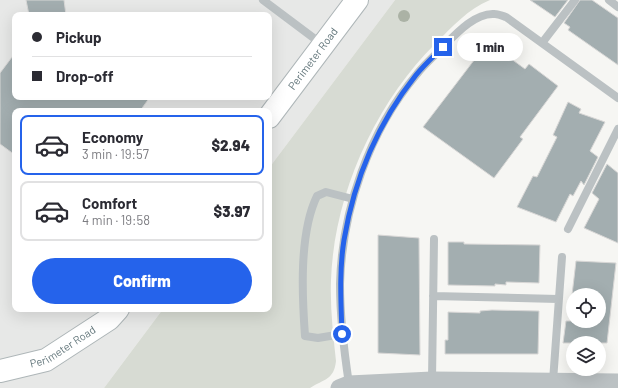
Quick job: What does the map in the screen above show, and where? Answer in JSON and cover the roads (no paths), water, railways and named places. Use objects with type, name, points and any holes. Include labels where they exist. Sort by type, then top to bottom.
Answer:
[{"type":"street","name":"Perimeter Road","points":[[272,113],[357,0]]},
{"type":"street","name":"Perimeter Road","points":[[0,371],[46,360],[109,319],[115,312]]},
{"type":"street","points":[[344,386],[432,380],[618,382]]},
{"type":"lane","points":[[263,0],[323,46]]},
{"type":"lane","points":[[542,43],[575,0]]},
{"type":"lane","points":[[609,0],[618,7]]},
{"type":"lane","points":[[344,386],[341,269],[344,241],[352,199],[373,144],[393,107],[417,74],[472,22],[483,16],[494,14],[506,17],[618,98]]},
{"type":"lane","points":[[568,228],[618,129]]},
{"type":"lane","points":[[342,334],[318,338],[305,336],[303,287],[304,257],[311,212],[317,196],[326,192],[352,199]]},
{"type":"lane","points":[[432,380],[434,239]]},
{"type":"lane","points":[[553,381],[562,257]]},
{"type":"lane","points":[[433,296],[558,299]]}]
